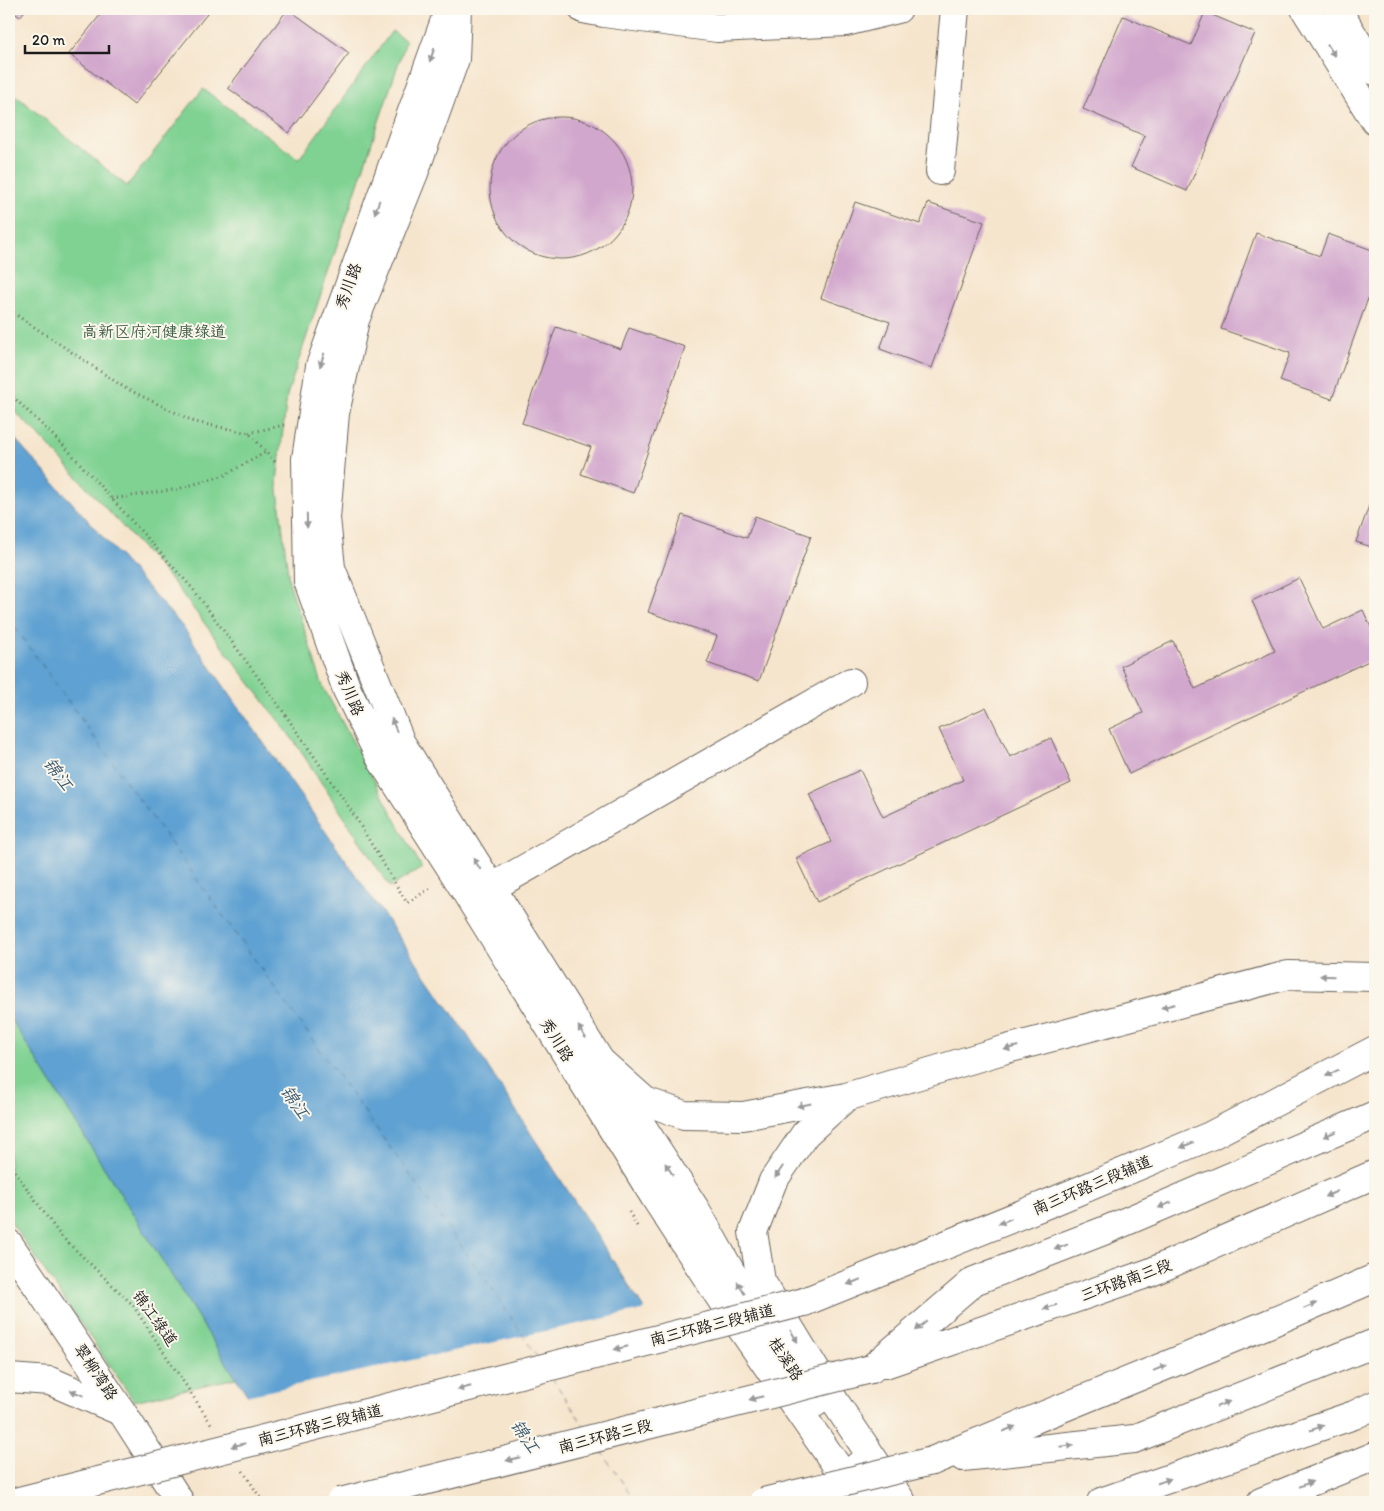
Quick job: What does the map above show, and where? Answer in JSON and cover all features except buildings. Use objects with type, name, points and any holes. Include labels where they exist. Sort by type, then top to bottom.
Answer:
[{"type":"main road","name":"秀川路","points":[[448,9],[320,366],[306,459],[308,581],[347,690],[382,761],[454,872],[654,1196],[723,1302]]},
{"type":"main road","name":"秀川路","points":[[457,9],[455,58],[414,173],[355,320],[335,412],[326,518],[331,568],[401,743],[600,1061],[696,1210]]},
{"type":"main road","points":[[583,9],[717,28],[846,22],[898,9]]},
{"type":"main road","points":[[940,171],[955,9]]},
{"type":"main road","points":[[1305,9],[1375,121]]},
{"type":"main road","points":[[1337,9],[1375,71]]},
{"type":"main road","points":[[491,888],[851,682]]},
{"type":"main road","points":[[600,1061],[646,1101],[684,1116],[743,1116],[846,1097],[1003,1050],[1288,975],[1375,977]]},
{"type":"main road","name":"南三环路三段辅道","points":[[14,1502],[804,1302],[1210,1136],[1375,1050]]},
{"type":"main road","points":[[846,1097],[805,1134],[773,1181],[753,1232],[761,1281],[835,1402],[902,1502]]},
{"type":"main road","points":[[871,1369],[974,1281],[1106,1230],[1375,1114]]},
{"type":"main road","name":"三环路南三段","points":[[871,1369],[1149,1273],[1375,1174]]},
{"type":"main road","name":"桂溪路","points":[[696,1210],[740,1288],[838,1439],[885,1502]]},
{"type":"main road","name":"翠柳湾路","points":[[11,1258],[122,1412],[180,1502]]},
{"type":"main road","points":[[932,1461],[1375,1278]]},
{"type":"main road","name":"桂溪路","points":[[723,1302],[862,1502]]},
{"type":"main road","points":[[763,1502],[932,1461],[1134,1440],[1375,1343]]},
{"type":"main road","name":"南三环路三段","points":[[340,1502],[871,1369]]},
{"type":"main road","points":[[9,1378],[50,1381],[122,1412]]},
{"type":"main road","points":[[1101,1502],[1354,1415],[1375,1405]]},
{"type":"main road","points":[[1261,1502],[1375,1456]]},
{"type":"path","points":[[9,393],[66,448],[193,589],[282,710],[349,807],[406,903],[454,872]]},
{"type":"path","points":[[112,499],[178,489],[225,476],[266,452]]},
{"type":"path","name":"锦江绿道","points":[[9,1163],[60,1235],[132,1304],[214,1428]]},
{"type":"path","points":[[242,1469],[263,1502]]},
{"type":"green space","name":"高新区府河健康绿道","points":[[392,31],[406,41],[287,395],[277,482],[289,582],[323,687],[422,868],[390,887],[294,741],[173,582],[38,434],[9,406],[9,90],[127,186],[203,89],[299,159]]},
{"type":"green space","points":[[9,1016],[236,1378],[134,1401],[9,1219]]},
{"type":"water","name":"锦江","points":[[9,432],[182,626],[466,1033],[766,1502],[319,1502],[236,1378],[9,1016]]},
{"type":"pier","points":[[647,1309],[769,1502],[316,1502],[246,1396]]},
{"type":"ferry route","points":[[9,619],[495,1293],[537,1357]]},
{"type":"ferry route","points":[[552,1378],[585,1427]]},
{"type":"ferry route","points":[[601,1451],[636,1502]]}]
